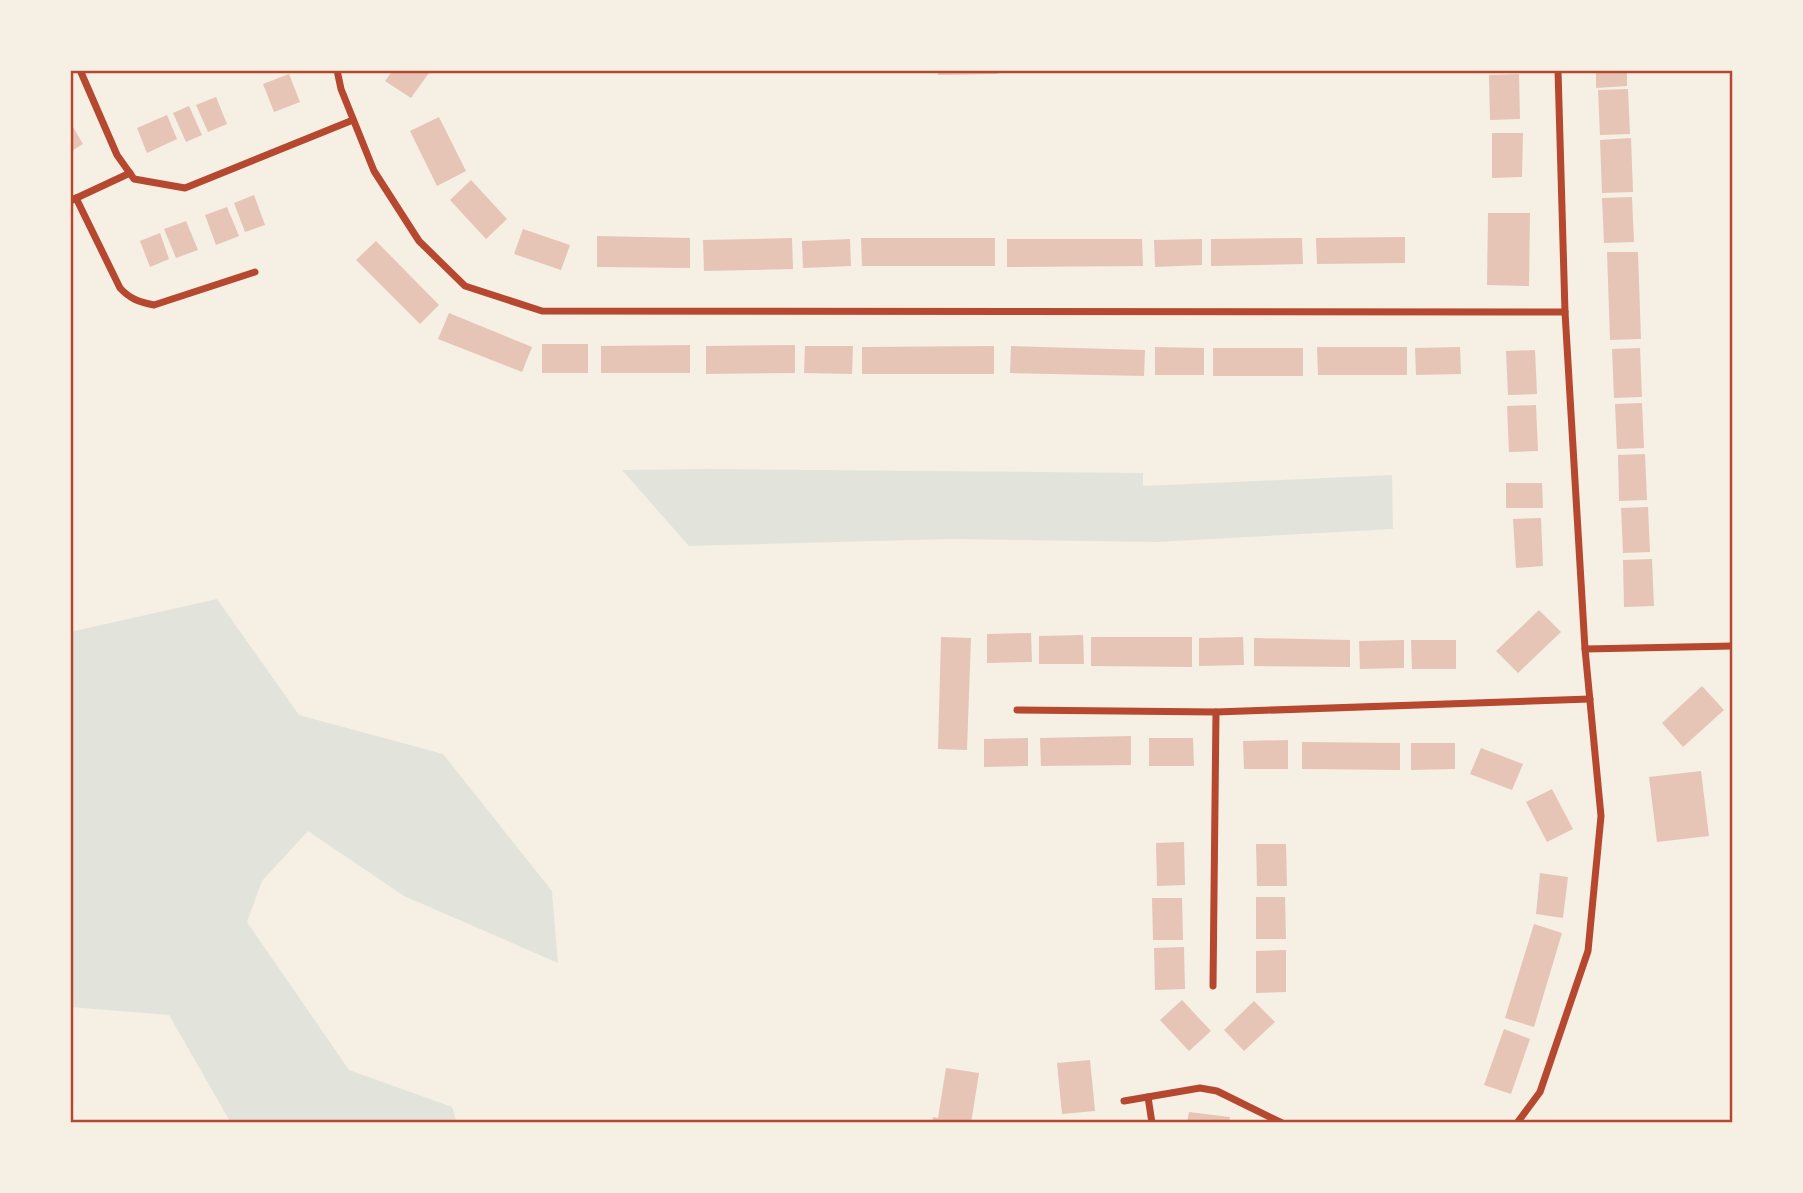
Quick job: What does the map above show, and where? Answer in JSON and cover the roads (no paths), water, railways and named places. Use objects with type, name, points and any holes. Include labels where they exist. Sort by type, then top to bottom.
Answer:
[{"type":"street","points":[[80,70],[117,155],[134,179],[185,188],[353,120]]},
{"type":"street","points":[[337,70],[353,120],[374,171],[419,241],[465,286],[542,311],[1565,312]]},
{"type":"street","points":[[1517,1123],[1540,1092],[1588,951],[1601,816],[1586,649],[1565,312],[1558,70]]},
{"type":"street","points":[[130,173],[73,200],[120,288],[128,297],[154,305],[255,272]]},
{"type":"street","points":[[1586,649],[1733,646]]},
{"type":"street","points":[[1017,710],[1216,712],[1590,699]]},
{"type":"street","points":[[1213,986],[1216,712]]},
{"type":"street","points":[[1124,1101],[1200,1088],[1217,1091],[1282,1123]]},
{"type":"street","points":[[1148,1097],[1152,1123]]}]
